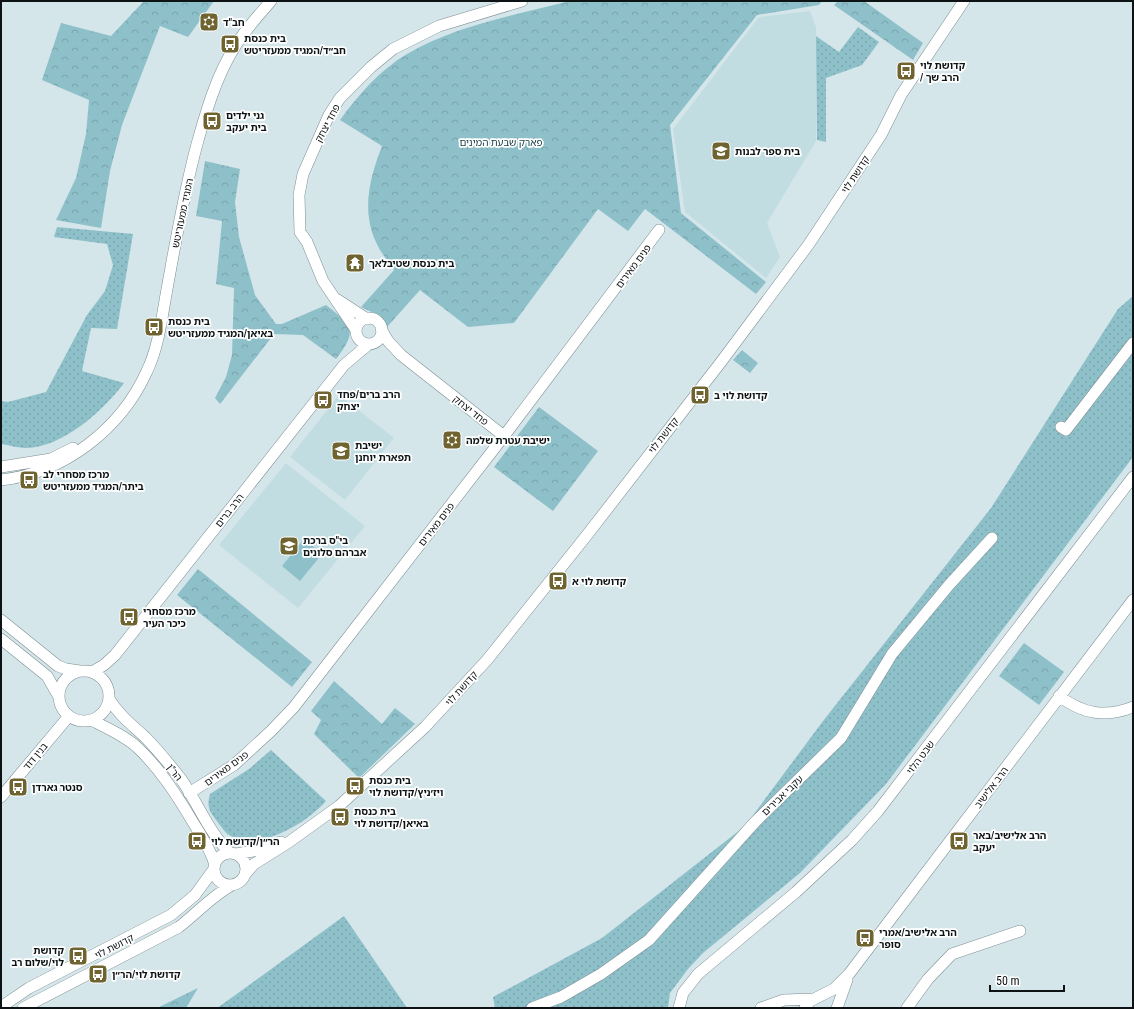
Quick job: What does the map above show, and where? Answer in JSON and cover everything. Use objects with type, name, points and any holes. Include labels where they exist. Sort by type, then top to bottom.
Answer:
[{"type":"street","name":"המגיד ממעזריטש","points":[[1,480],[38,472],[62,462],[81,449],[105,429],[138,390],[150,364],[157,339],[182,207],[197,144],[219,78],[234,49],[271,1]]},
{"type":"street","name":"פחד יצחק","points":[[356,332],[323,281],[307,242],[300,232],[298,216],[299,195],[303,174],[329,115],[340,98],[370,67],[394,49],[438,26],[522,1]]},
{"type":"street","name":"קדושת לוי","points":[[246,873],[254,864],[312,827],[339,806],[394,757],[458,693],[487,660],[587,535],[809,244],[881,135],[901,95],[964,1]]},
{"type":"street","name":"פנים מאירים","points":[[189,793],[234,765],[271,731],[294,707],[504,436],[660,230]]},
{"type":"street","name":"פחד יצחק","points":[[335,298],[367,319]]},
{"type":"street","points":[[367,319],[378,323],[382,329],[380,337],[371,344],[360,341],[356,332],[359,324],[367,319]]},
{"type":"street","name":"פחד יצחק","points":[[382,329],[388,342],[401,355],[504,436]]},
{"type":"street","name":"הרב ברים","points":[[344,365],[356,332]]},
{"type":"street","points":[[1061,427],[1066,430],[1133,343]]},
{"type":"street","name":"פחד יצחק","points":[[371,344],[401,355]]},
{"type":"street","name":"הרב ברים","points":[[86,671],[104,665],[114,655],[344,365],[371,344]]},
{"type":"street","name":"המגיד ממעזריטש","points":[[1,467],[51,459],[72,449],[105,429]]},
{"type":"street","name":"שבט הלוי","points":[[679,1008],[683,993],[691,980],[796,892],[852,840],[878,811],[1133,477]]},
{"type":"street","name":"עקבי אבירים","points":[[532,1008],[561,997],[601,974],[649,940],[755,822],[841,738],[892,654],[949,586],[992,538]]},
{"type":"street","name":"הרב אלישיב","points":[[849,974],[1133,600]]},
{"type":"street","points":[[1,620],[58,666],[66,669],[86,671],[98,675],[106,682],[109,690],[109,699],[103,712],[91,720],[80,720],[69,716],[62,707],[59,697],[47,676],[1,639]]},
{"type":"street","name":"הרב ברים","points":[[106,682],[107,672],[114,655]]},
{"type":"street","points":[[59,697],[61,685],[66,678],[72,673],[86,671]]},
{"type":"street","points":[[1059,696],[1075,707],[1100,714],[1120,712],[1133,707]]},
{"type":"street","name":"הר\"ן","points":[[109,699],[124,719],[146,738],[165,760],[189,793],[218,840],[233,854]]},
{"type":"street","name":"בנין דוד","points":[[1,797],[69,716]]},
{"type":"street","name":"הר\"ן","points":[[91,720],[120,735],[138,748],[156,768],[207,846],[214,867]]},
{"type":"street","name":"קדושת לוי","points":[[233,854],[253,851],[282,841],[312,827]]},
{"type":"street","points":[[233,854],[243,860],[246,873],[241,882],[232,885],[221,883],[215,874],[214,867],[219,858],[233,854]]},
{"type":"street","name":"קדושת לוי","points":[[1,1007],[30,988],[171,915],[195,895],[214,867]]},
{"type":"street","name":"קדושת לוי","points":[[23,1008],[179,927],[195,915],[216,894],[232,885]]},
{"type":"street","points":[[907,1008],[928,979],[952,954],[1020,931]]},
{"type":"street","points":[[805,1008],[816,998],[834,989],[849,974]]},
{"type":"street","points":[[836,1008],[849,974]]},
{"type":"street","points":[[761,1008],[784,1000],[816,998],[829,999],[836,1008]]},
{"type":"street","points":[[773,1004],[785,1005],[792,1008]]},
{"type":"shaded area","points":[[810,11],[816,27],[816,141],[767,223],[780,257],[766,278],[685,212],[673,129],[759,17]]},
{"type":"shaded area","points":[[339,395],[394,438],[345,500],[290,457]]},
{"type":"shaded area","points":[[286,463],[365,526],[298,608],[219,545]]},
{"type":"green space","points":[[144,1],[214,1],[188,37],[160,26],[122,125],[110,171],[101,228],[56,220],[76,178],[86,134],[89,100],[42,80],[61,23],[111,36]]},
{"type":"green space","name":"פארק שבעת המינים","points":[[570,1],[822,1],[819,5],[757,15],[670,125],[681,213],[766,282],[756,294],[645,209],[628,231],[598,209],[514,323],[468,327],[420,290],[387,327],[380,316],[361,307],[394,270],[378,246],[371,230],[369,218],[368,206],[371,182],[382,146],[340,120],[362,92],[388,67],[397,60],[426,44],[466,28]]},
{"type":"green space","points":[[838,1],[864,1],[923,43],[913,60],[834,5]]},
{"type":"green space","points":[[858,27],[879,42],[862,65],[826,78],[826,142],[817,140],[816,36],[839,52]]},
{"type":"green space","points":[[205,161],[240,169],[235,202],[239,237],[255,295],[276,324],[282,324],[326,305],[347,324],[350,335],[348,341],[336,359],[303,335],[274,334],[220,404],[215,398],[226,377],[232,355],[234,288],[216,284],[222,221],[196,216]]},
{"type":"green space","points":[[57,227],[133,234],[117,329],[91,328],[82,371],[124,383],[105,405],[81,426],[54,442],[26,448],[1,444],[1,401],[8,402],[46,392],[87,315],[105,291],[113,265],[107,244],[54,237]]},
{"type":"green space","points":[[1133,296],[1133,457],[886,784],[800,873],[703,953],[688,969],[670,993],[668,1008],[495,1008],[493,997],[602,938],[745,826],[823,721],[991,508],[1118,309]]},
{"type":"green space","points":[[742,350],[758,363],[750,373],[733,360]]},
{"type":"green space","points":[[539,407],[598,451],[553,511],[494,467]]},
{"type":"green space","points":[[304,539],[322,554],[300,581],[282,566]]},
{"type":"green space","points":[[198,569],[312,662],[292,687],[177,595]]},
{"type":"green space","points":[[1024,643],[1064,672],[1039,705],[999,676]]},
{"type":"green space","points":[[334,681],[382,724],[395,708],[415,724],[359,778],[314,734],[321,720],[311,711]]},
{"type":"green space","points":[[271,750],[326,801],[318,810],[307,818],[281,833],[267,838],[241,840],[229,835],[213,816],[208,803],[210,794],[249,769]]},
{"type":"green space","points":[[344,916],[407,1008],[217,1008],[234,996]]},
{"type":"green space","points":[[198,988],[186,1008],[157,1008]]},
{"type":"place","name":"חב\"ד","points":[[209,22]]},
{"type":"place","name":"בית כנסת חב״ד/המגיד ממעזריטש","points":[[230,44]]},
{"type":"place","name":"קדושת לוי / הרב שך","points":[[906,71]]},
{"type":"place","name":"גני ילדים בית יעקב","points":[[212,121]]},
{"type":"place","name":"בית ספר לבנות","points":[[721,151]]},
{"type":"place","name":"בית כנסת שטיבלאך","points":[[355,263]]},
{"type":"place","name":"בית כנסת באיאן/המגיד ממעזריטש","points":[[154,327]]},
{"type":"place","name":"קדושת לוי ב","points":[[700,395]]},
{"type":"place","name":"הרב ברים/פחד יצחק","points":[[323,400]]},
{"type":"place","name":"ישיבת עטרת שלמה","points":[[452,440]]},
{"type":"place","name":"ישיבת תפארת יוחנן","points":[[341,451]]},
{"type":"place","name":"מרכז מסחרי לב ביתר/המגיד ממעזריטש","points":[[29,480]]},
{"type":"place","name":"בי\"ס ברכת אברהם סלונים","points":[[289,546]]},
{"type":"place","name":"קדושת לוי א","points":[[558,581]]},
{"type":"place","name":"מרכז מסחרי כיכר העיר","points":[[129,617]]},
{"type":"place","name":"בית כנסת ויז׳ניץ/קדושת לוי","points":[[355,786]]},
{"type":"place","name":"סנטר גארדן","points":[[18,787]]},
{"type":"place","name":"בית כנסת באיאן/קדושת לוי","points":[[340,817]]},
{"type":"place","name":"הר״ן/קדושת לוי","points":[[197,841]]},
{"type":"place","name":"הרב אלישיב/באר יעקב","points":[[959,841]]},
{"type":"place","name":"הרב אלישיב/אמרי סופר","points":[[865,938]]},
{"type":"place","name":"קדושת לוי/שלום רב","points":[[78,956]]},
{"type":"place","name":"קדושת לוי/הר״ן","points":[[98,974]]}]
